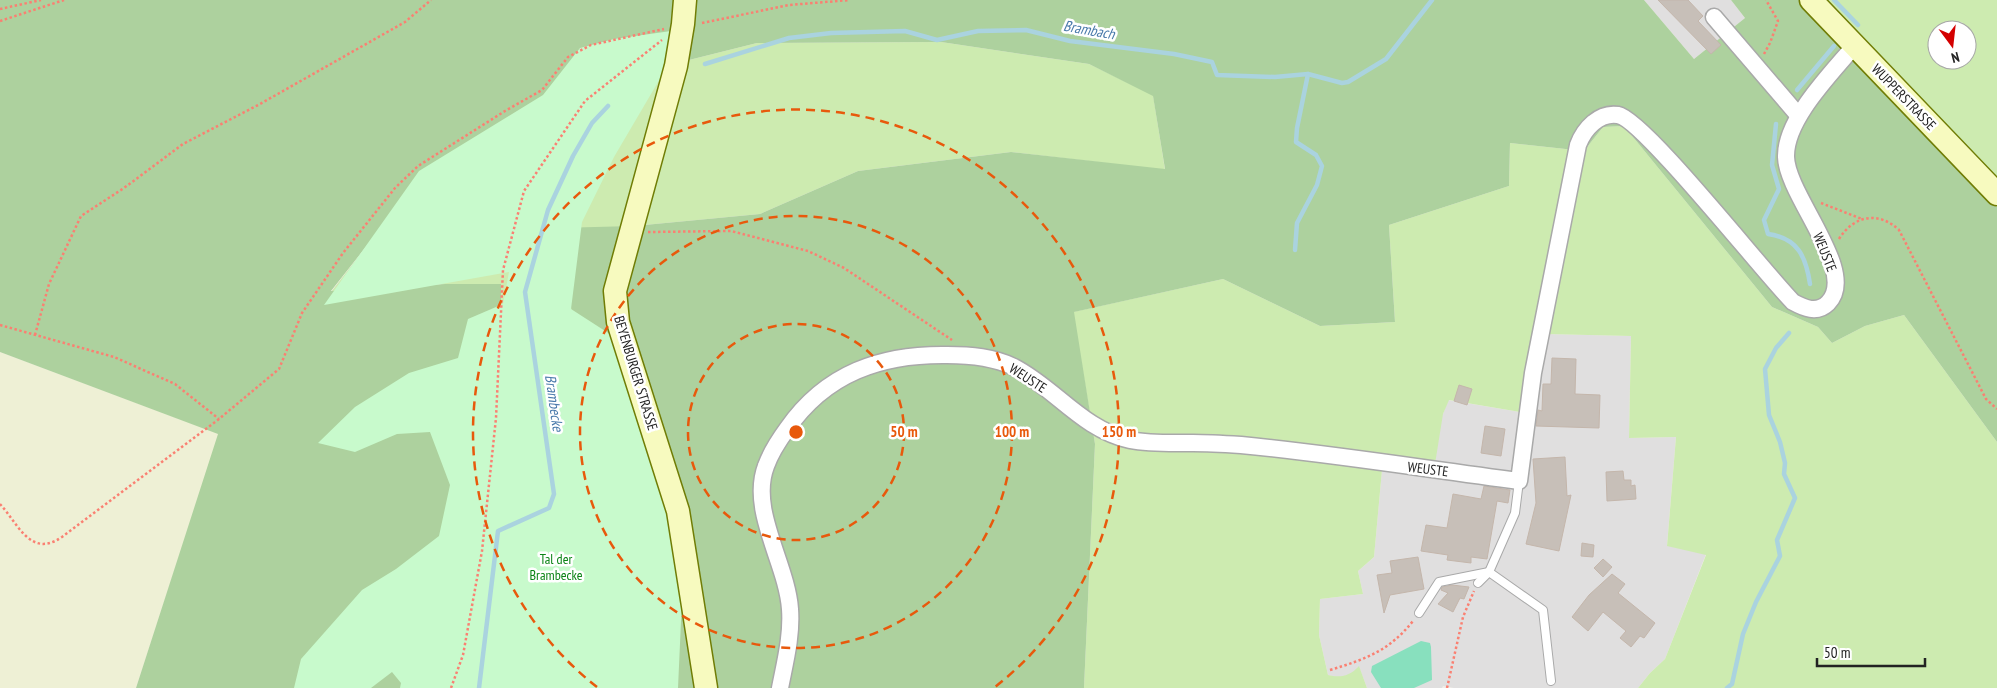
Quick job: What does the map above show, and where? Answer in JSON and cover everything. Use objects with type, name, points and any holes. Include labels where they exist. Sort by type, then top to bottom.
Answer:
[{"type":"main road","name":"BEYENBURGER STRASSE","points":[[685,0],[683,24],[665,109],[615,291],[618,322],[678,511],[706,688]]},
{"type":"main road","name":"WUPPERSTRASSE","points":[[1811,0],[1997,194]]},
{"type":"street","points":[[1714,17],[1798,115]]},
{"type":"street","name":"WEUSTE","points":[[780,688],[790,629],[790,608],[787,590],[764,512],[761,491],[766,466],[776,446],[806,405],[820,391],[854,371],[880,362],[907,357],[940,355],[979,356],[994,359],[1029,376],[1097,428],[1126,439],[1148,443],[1240,446],[1519,481],[1534,373],[1578,144],[1584,131],[1599,119],[1618,115],[1626,118],[1642,131],[1781,290],[1793,302],[1805,308],[1815,310],[1825,306],[1834,298],[1837,285],[1834,268],[1830,256],[1789,174],[1786,156],[1791,133],[1798,115],[1855,45]]},
{"type":"lane","name":"WEUSTE","points":[[1478,583],[1489,572],[1515,513],[1519,481]]},
{"type":"lane","points":[[1419,613],[1439,582],[1489,572],[1543,610],[1551,682]]},
{"type":"path","points":[[0,9],[41,0]]},
{"type":"path","points":[[0,22],[64,0]]},
{"type":"path","points":[[35,335],[49,284],[82,216],[124,188],[183,144],[260,104],[405,22],[431,0]]},
{"type":"path","points":[[0,504],[22,534],[29,540],[38,543],[52,543],[219,419],[279,369],[302,313],[355,239],[395,188],[418,166],[542,90],[568,57],[591,45],[638,36],[683,24],[708,23],[789,5],[850,0]]},
{"type":"path","points":[[1756,66],[1770,43],[1778,21],[1766,0]]},
{"type":"path","points":[[452,688],[463,655],[482,551],[496,418],[503,270],[524,191],[585,101],[683,24]]},
{"type":"path","points":[[1800,198],[1814,200],[1864,219]]},
{"type":"path","points":[[1830,256],[1851,224],[1864,219],[1876,218],[1889,221],[1899,230],[1986,399],[1997,409]]},
{"type":"path","points":[[631,229],[650,232],[731,231],[808,250],[844,268],[942,334],[979,356]]},
{"type":"path","points":[[0,325],[114,357],[175,384],[219,419]]},
{"type":"path","points":[[1447,688],[1462,617],[1478,583]]},
{"type":"path","points":[[1330,670],[1354,663],[1378,652],[1400,637],[1419,613]]},
{"type":"shaded area","points":[[1644,0],[1731,0],[1745,18],[1694,59]]},
{"type":"shaded area","points":[[1545,334],[1631,336],[1629,438],[1676,437],[1667,545],[1706,554],[1665,659],[1638,688],[1454,688],[1443,686],[1442,688],[1367,688],[1359,667],[1353,673],[1340,678],[1328,675],[1319,635],[1320,599],[1363,594],[1358,571],[1374,557],[1383,459],[1443,414],[1448,400],[1532,414]]},
{"type":"green space","points":[[0,0],[1644,0],[1694,59],[1745,18],[1731,0],[1799,0],[1997,207],[1997,442],[1904,315],[1865,326],[1832,343],[1818,327],[1772,307],[1624,126],[1603,127],[1584,151],[1510,143],[1509,186],[1389,225],[1395,322],[1320,326],[1223,279],[1074,312],[1095,444],[1084,688],[555,688],[593,423],[556,228],[634,226],[760,214],[858,171],[1011,152],[1165,169],[1153,96],[1089,64],[941,42],[757,43],[677,63],[570,122],[376,234],[331,291],[445,284],[501,284],[501,346],[472,688],[136,688],[218,434],[0,352]]},
{"type":"green space","points":[[1824,0],[1997,0],[1997,183]]},
{"type":"green space","name":"Tal der Brambecke","points":[[671,31],[661,77],[614,157],[582,222],[571,309],[616,338],[673,523],[682,599],[678,688],[400,688],[401,683],[392,672],[371,688],[294,688],[301,659],[362,590],[396,569],[439,536],[450,485],[430,432],[397,434],[355,452],[318,443],[355,407],[409,373],[458,358],[468,319],[503,304],[509,272],[324,305],[419,171],[543,95],[580,48],[614,39]]},
{"type":"green space","points":[[941,42],[1089,64],[1153,95],[1165,170],[1011,152],[858,171],[760,214],[634,226],[593,423],[472,688],[501,285],[445,284],[331,292],[376,234],[425,192],[677,63],[757,43]]},
{"type":"green space","points":[[1624,126],[1772,307],[1818,327],[1832,343],[1865,326],[1904,315],[1997,442],[1997,688],[1638,688],[1665,659],[1706,555],[1667,546],[1676,437],[1629,438],[1631,336],[1545,334],[1532,414],[1449,400],[1443,414],[1435,464],[1383,459],[1374,557],[1358,571],[1363,594],[1320,599],[1319,635],[1328,675],[1345,675],[1359,666],[1367,688],[1084,688],[1095,444],[1073,312],[1223,279],[1320,326],[1395,322],[1389,225],[1509,186],[1510,143],[1584,151],[1603,127]]},
{"type":"green space","points":[[0,352],[219,434],[136,688],[0,688]]},
{"type":"green space","points":[[1421,641],[1430,643],[1432,680],[1414,688],[1381,688],[1371,672],[1372,666]]},
{"type":"building","points":[[1658,0],[1688,0],[1703,16],[1698,21],[1721,45],[1711,54]]},
{"type":"building","points":[[1552,358],[1576,359],[1575,394],[1600,395],[1599,428],[1536,426],[1538,410],[1542,411],[1543,384],[1551,384]]},
{"type":"building","points":[[1459,385],[1472,389],[1467,405],[1454,401]]},
{"type":"building","points":[[1485,426],[1505,429],[1501,456],[1481,453]]},
{"type":"building","points":[[1565,457],[1567,496],[1571,495],[1559,551],[1526,544],[1536,503],[1533,459]]},
{"type":"building","points":[[1623,471],[1624,480],[1631,480],[1631,486],[1635,485],[1636,499],[1607,501],[1606,472]]},
{"type":"building","points":[[1484,486],[1510,490],[1508,503],[1497,501],[1487,559],[1471,557],[1471,563],[1447,560],[1448,555],[1421,551],[1426,525],[1447,528],[1453,494],[1481,499]]},
{"type":"building","points":[[1582,543],[1594,545],[1593,557],[1581,556]]},
{"type":"building","points":[[1418,557],[1424,589],[1390,595],[1384,613],[1377,575],[1392,573],[1390,561]]},
{"type":"building","points":[[1603,559],[1612,567],[1603,577],[1594,568]]},
{"type":"building","points":[[1612,574],[1625,584],[1618,593],[1655,623],[1644,638],[1640,636],[1631,647],[1620,638],[1626,631],[1603,612],[1588,631],[1572,617],[1589,595]]},
{"type":"building","points":[[1452,585],[1469,587],[1464,599],[1460,598],[1453,612],[1438,604],[1448,593],[1441,590],[1442,587]]},
{"type":"waterway","name":"Brambach","points":[[705,64],[789,38],[831,33],[905,31],[937,40],[978,31],[1026,30],[1070,41],[1174,54],[1212,62],[1217,75],[1275,77],[1308,74],[1342,83],[1348,82],[1386,59],[1432,0]]},
{"type":"waterway","points":[[1834,0],[1858,25]]},
{"type":"waterway","points":[[1797,90],[1834,46]]},
{"type":"waterway","points":[[1295,250],[1297,223],[1317,185],[1322,166],[1316,155],[1296,142],[1308,74]]},
{"type":"waterway","name":"Brambecke","points":[[479,688],[498,531],[549,508],[554,494],[525,292],[548,210],[573,156],[592,123],[608,106]]},
{"type":"waterway","points":[[1776,124],[1772,165],[1779,189],[1764,220],[1768,234],[1787,240],[1799,250],[1806,265],[1810,284]]},
{"type":"waterway","points":[[1727,688],[1732,684],[1743,634],[1756,602],[1780,556],[1777,540],[1795,498],[1784,474],[1785,463],[1780,442],[1769,415],[1765,369],[1776,348],[1789,333]]}]
